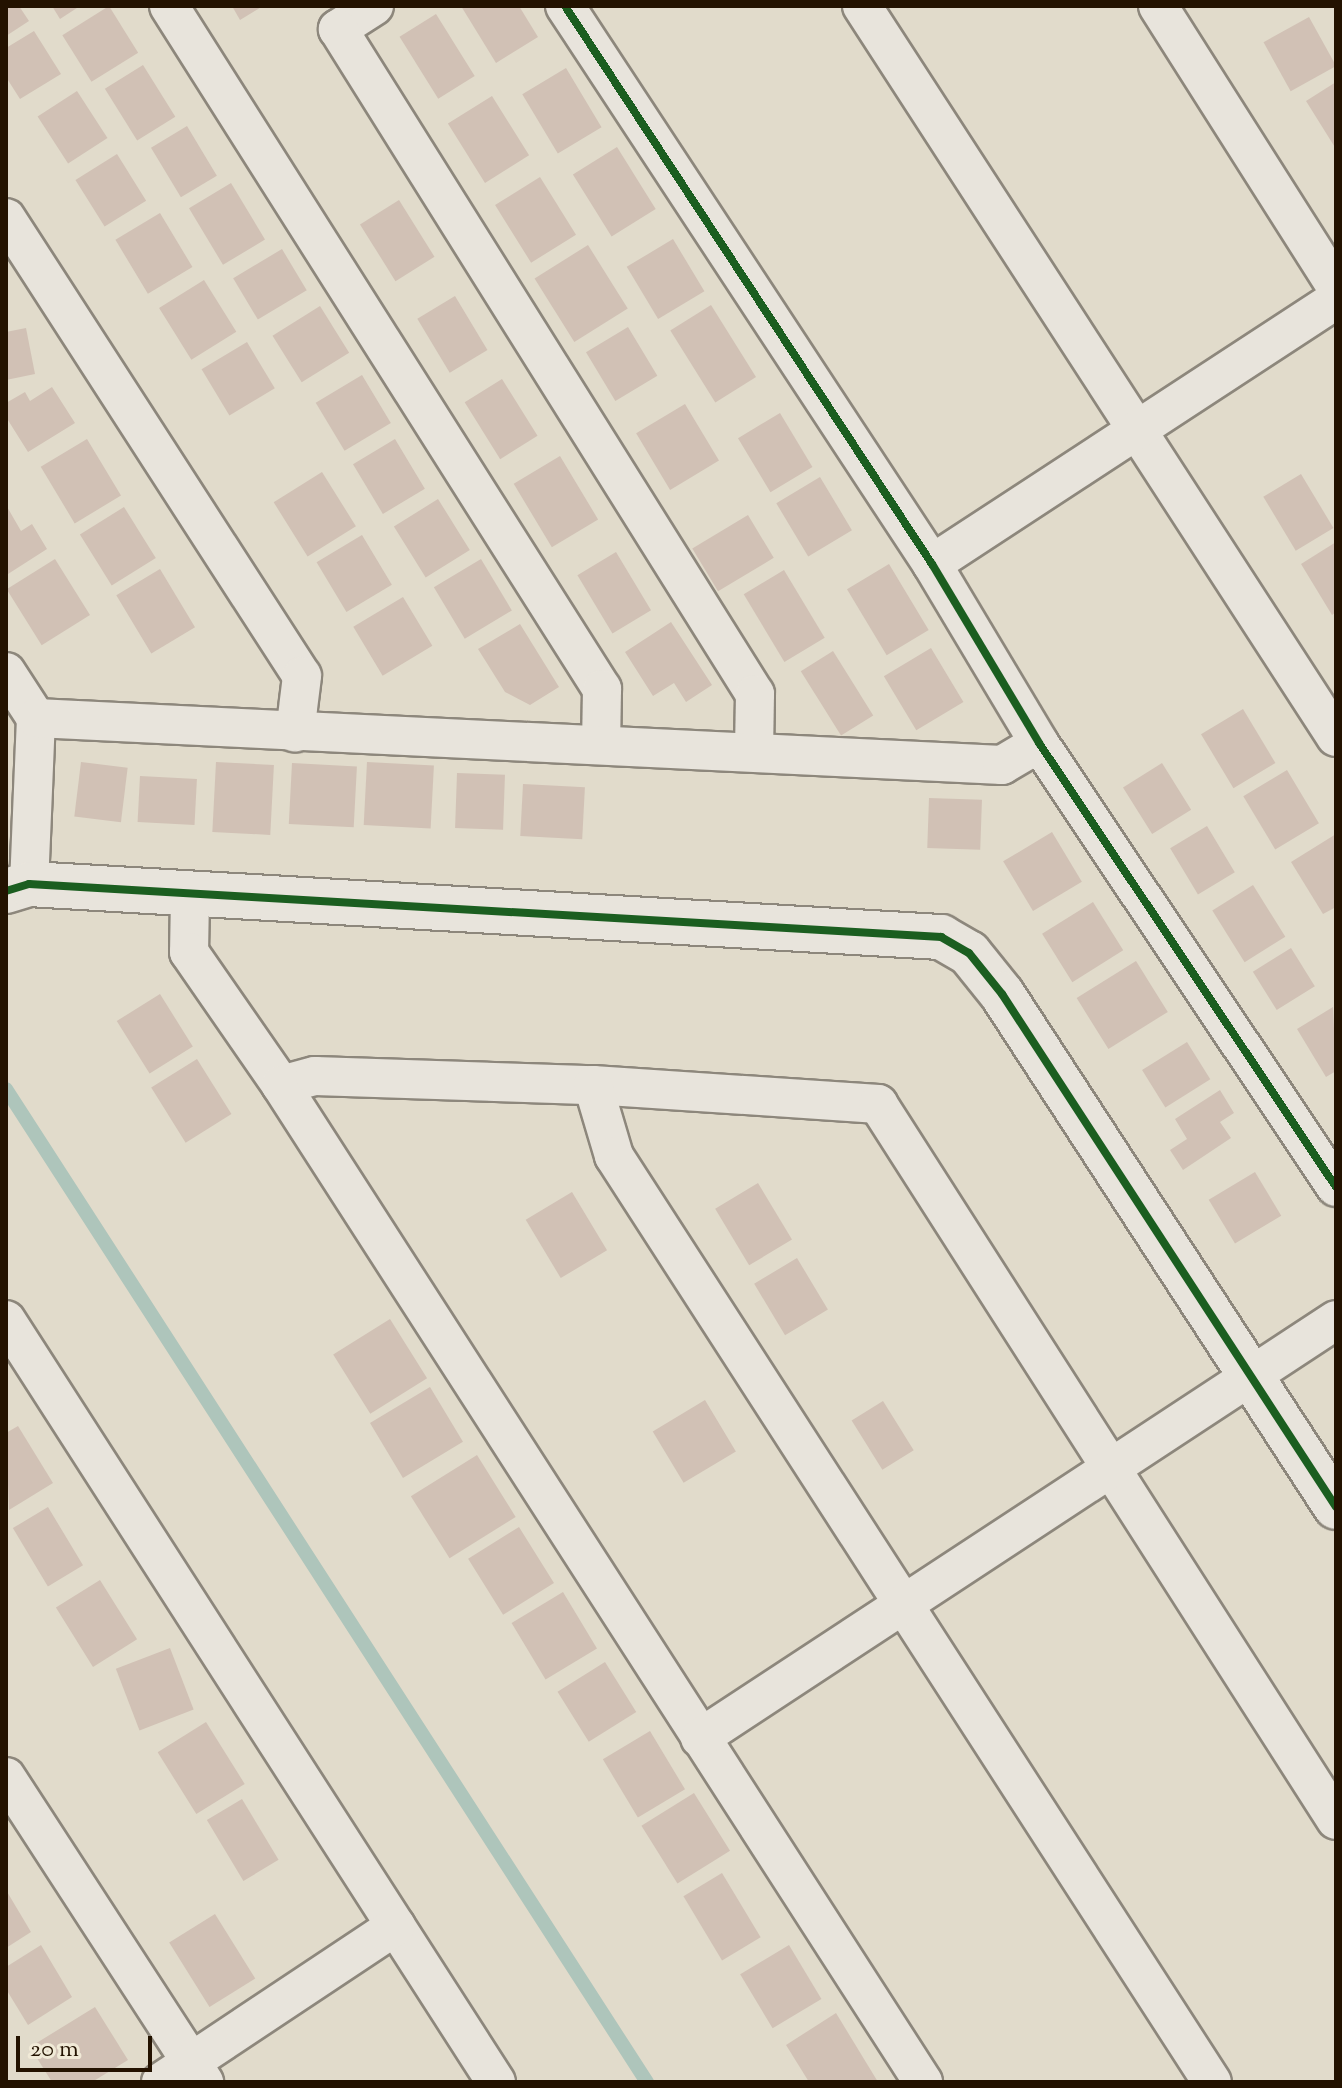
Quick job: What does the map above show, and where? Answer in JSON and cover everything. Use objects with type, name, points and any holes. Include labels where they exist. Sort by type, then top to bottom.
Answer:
[{"type":"street","points":[[169,6],[602,689],[601,745]]},
{"type":"street","points":[[374,6],[338,29],[755,694],[754,752]]},
{"type":"street","points":[[565,6],[932,564],[1039,743],[1336,1187]]},
{"type":"street","points":[[862,6],[1336,737]]},
{"type":"street","points":[[1158,6],[1336,286]]},
{"type":"street","points":[[6,218],[302,676],[295,733]]},
{"type":"street","points":[[932,564],[1336,300]]},
{"type":"street","points":[[6,672],[36,718],[18,887],[887,930],[941,937],[969,953],[1002,994],[1336,1507]]},
{"type":"street","points":[[36,718],[1002,765],[1039,743]]},
{"type":"street","points":[[190,897],[189,952],[281,1085],[923,2082]]},
{"type":"street","points":[[281,1085],[315,1076],[593,1085],[878,1104],[1336,1820]]},
{"type":"street","points":[[593,1085],[614,1156],[1212,2082]]},
{"type":"street","points":[[6,1320],[496,2082]]},
{"type":"street","points":[[700,1738],[902,1602],[1110,1470],[1336,1320]]},
{"type":"street","points":[[6,1777],[185,2076],[396,1926]]},
{"type":"building","points":[[6,6],[19,6],[29,21],[6,36]]},
{"type":"building","points":[[52,6],[80,6],[60,19]]},
{"type":"building","points":[[109,6],[138,53],[92,82],[62,35]]},
{"type":"building","points":[[232,6],[263,6],[240,20]]},
{"type":"building","points":[[461,6],[519,6],[538,37],[496,63]]},
{"type":"building","points":[[436,14],[475,76],[438,99],[400,37]]},
{"type":"building","points":[[1309,17],[1336,66],[1291,91],[1264,42]]},
{"type":"building","points":[[34,31],[61,74],[20,99],[6,77],[6,48]]},
{"type":"building","points":[[143,65],[175,117],[137,141],[105,89]]},
{"type":"building","points":[[566,68],[602,127],[558,153],[522,94]]},
{"type":"building","points":[[1336,82],[1336,149],[1306,101]]},
{"type":"building","points":[[77,91],[107,138],[68,164],[38,117]]},
{"type":"building","points":[[492,96],[529,155],[485,183],[448,124]]},
{"type":"building","points":[[187,126],[217,176],[181,197],[151,148]]},
{"type":"building","points":[[617,147],[656,209],[612,236],[573,175]]},
{"type":"building","points":[[117,154],[146,201],[105,227],[75,180]]},
{"type":"building","points":[[540,177],[576,235],[531,263],[495,205]]},
{"type":"building","points":[[231,183],[265,240],[223,265],[189,208]]},
{"type":"building","points":[[399,200],[435,257],[395,281],[360,224]]},
{"type":"building","points":[[160,213],[192,267],[148,294],[115,240]]},
{"type":"building","points":[[673,239],[704,291],[658,319],[627,267]]},
{"type":"building","points":[[588,245],[628,309],[574,342],[535,278]]},
{"type":"building","points":[[282,249],[307,290],[258,320],[233,278]]},
{"type":"building","points":[[204,280],[236,332],[191,360],[159,308]]},
{"type":"building","points":[[455,296],[487,350],[450,373],[417,319]]},
{"type":"building","points":[[711,305],[756,377],[715,403],[670,330]]},
{"type":"building","points":[[320,306],[349,353],[302,382],[273,336]]},
{"type":"building","points":[[628,327],[657,376],[615,401],[586,352]]},
{"type":"building","points":[[26,328],[35,374],[6,380],[6,332]]},
{"type":"building","points":[[247,342],[275,388],[229,416],[202,369]]},
{"type":"building","points":[[362,375],[391,423],[345,451],[316,403]]},
{"type":"building","points":[[502,379],[538,436],[500,459],[465,402]]},
{"type":"building","points":[[52,387],[75,423],[28,452],[6,417],[6,403],[25,392],[30,401]]},
{"type":"building","points":[[685,404],[719,461],[670,490],[636,433]]},
{"type":"building","points":[[780,413],[812,467],[770,492],[738,438]]},
{"type":"building","points":[[87,439],[121,496],[75,523],[41,467]]},
{"type":"building","points":[[395,439],[425,489],[383,514],[353,464]]},
{"type":"building","points":[[560,456],[598,519],[552,547],[514,484]]},
{"type":"building","points":[[322,472],[356,526],[308,556],[274,502]]},
{"type":"building","points":[[1301,474],[1333,528],[1296,551],[1263,497]]},
{"type":"building","points":[[820,477],[852,530],[808,556],[776,503]]},
{"type":"building","points":[[438,499],[470,550],[426,577],[394,527]]},
{"type":"building","points":[[6,505],[21,531],[32,524],[47,549],[8,574]]},
{"type":"building","points":[[124,507],[156,558],[112,585],[80,535]]},
{"type":"building","points":[[748,515],[774,558],[718,591],[692,548]]},
{"type":"building","points":[[362,535],[392,585],[346,612],[317,562]]},
{"type":"building","points":[[1336,542],[1336,612],[1332,615],[1301,564]]},
{"type":"building","points":[[616,552],[651,610],[612,633],[577,575]]},
{"type":"building","points":[[55,559],[90,615],[42,645],[7,589]]},
{"type":"building","points":[[481,559],[512,610],[465,639],[434,587]]},
{"type":"building","points":[[889,564],[929,630],[887,655],[847,589]]},
{"type":"building","points":[[160,569],[195,627],[151,654],[116,595]]},
{"type":"building","points":[[784,570],[825,638],[784,662],[744,594]]},
{"type":"building","points":[[403,597],[432,646],[383,676],[353,627]]},
{"type":"building","points":[[671,622],[712,685],[686,702],[674,683],[653,696],[625,652]]},
{"type":"building","points":[[520,624],[559,687],[530,705],[505,692],[478,649]]},
{"type":"building","points":[[931,648],[963,702],[916,730],[884,676]]},
{"type":"building","points":[[833,651],[873,715],[841,736],[801,671]]},
{"type":"building","points":[[1243,709],[1275,763],[1233,788],[1201,734]]},
{"type":"building","points":[[81,762],[128,768],[121,822],[74,817]]},
{"type":"building","points":[[216,762],[274,765],[270,835],[212,832]]},
{"type":"building","points":[[367,762],[434,766],[431,828],[364,825]]},
{"type":"building","points":[[292,763],[357,766],[354,827],[289,824]]},
{"type":"building","points":[[1162,763],[1191,810],[1152,834],[1123,787]]},
{"type":"building","points":[[1287,770],[1319,823],[1275,849],[1243,796]]},
{"type":"building","points":[[457,773],[505,775],[503,830],[455,828]]},
{"type":"building","points":[[140,776],[197,779],[195,825],[138,822]]},
{"type":"building","points":[[523,784],[585,787],[582,839],[520,836]]},
{"type":"building","points":[[929,798],[982,800],[980,850],[927,848]]},
{"type":"building","points":[[1207,826],[1235,872],[1198,894],[1170,848]]},
{"type":"building","points":[[1052,832],[1082,882],[1033,911],[1003,861]]},
{"type":"building","points":[[1336,834],[1336,907],[1323,914],[1291,862]]},
{"type":"building","points":[[1253,885],[1285,937],[1245,962],[1212,910]]},
{"type":"building","points":[[1093,902],[1123,950],[1072,982],[1042,934]]},
{"type":"building","points":[[1291,948],[1315,986],[1277,1010],[1253,972]]},
{"type":"building","points":[[1136,961],[1168,1012],[1108,1049],[1077,998]]},
{"type":"building","points":[[160,994],[193,1047],[150,1074],[117,1021]]},
{"type":"building","points":[[1333,1007],[1336,1071],[1326,1077],[1297,1029]]},
{"type":"building","points":[[1187,1042],[1210,1079],[1165,1107],[1142,1070]]},
{"type":"building","points":[[197,1059],[231,1114],[186,1143],[151,1088]]},
{"type":"building","points":[[1220,1090],[1234,1113],[1220,1122],[1231,1138],[1183,1170],[1170,1150],[1187,1139],[1175,1119]]},
{"type":"building","points":[[1255,1172],[1281,1216],[1235,1244],[1209,1200]]},
{"type":"building","points":[[758,1183],[792,1240],[749,1265],[715,1209]]},
{"type":"building","points":[[572,1192],[607,1250],[561,1278],[526,1220]]},
{"type":"building","points":[[797,1258],[828,1309],[785,1335],[754,1284]]},
{"type":"building","points":[[390,1319],[427,1378],[370,1414],[333,1355]]},
{"type":"building","points":[[430,1387],[463,1442],[403,1478],[370,1423]]},
{"type":"building","points":[[705,1400],[736,1451],[684,1483],[653,1431]]},
{"type":"building","points":[[883,1401],[914,1450],[882,1470],[852,1421]]},
{"type":"building","points":[[18,1426],[53,1483],[9,1510],[6,1433]]},
{"type":"building","points":[[477,1455],[516,1517],[450,1558],[411,1496]]},
{"type":"building","points":[[48,1507],[83,1565],[48,1586],[13,1528]]},
{"type":"building","points":[[519,1527],[554,1583],[503,1615],[468,1559]]},
{"type":"building","points":[[100,1580],[137,1639],[93,1667],[56,1608]]},
{"type":"building","points":[[563,1592],[597,1649],[546,1679],[512,1623]]},
{"type":"building","points":[[170,1648],[194,1710],[140,1730],[116,1669]]},
{"type":"building","points":[[605,1662],[636,1712],[589,1742],[558,1692]]},
{"type":"building","points":[[206,1722],[245,1784],[196,1814],[158,1752]]},
{"type":"building","points":[[650,1731],[685,1789],[638,1818],[603,1759]]},
{"type":"building","points":[[694,1793],[730,1851],[677,1884],[641,1826]]},
{"type":"building","points":[[242,1799],[279,1860],[243,1881],[207,1820]]},
{"type":"building","points":[[722,1873],[761,1937],[722,1960],[683,1896]]},
{"type":"building","points":[[6,1890],[31,1932],[6,1948]]},
{"type":"building","points":[[215,1914],[255,1978],[209,2007],[169,1943]]},
{"type":"building","points":[[41,1945],[72,1997],[28,2025],[6,1989],[6,1967]]},
{"type":"building","points":[[789,1945],[821,1999],[773,2028],[740,1974]]},
{"type":"building","points":[[95,2007],[128,2060],[92,2082],[52,2082],[30,2047]]},
{"type":"building","points":[[836,2013],[878,2082],[809,2082],[786,2045]]},
{"type":"waterway","points":[[6,1089],[647,2082]]},
{"type":"cycle path","points":[[565,6],[932,564],[1039,743],[1336,1187]]},
{"type":"cycle path","points":[[6,891],[29,884],[941,937],[969,953],[1002,994],[1336,1507]]}]
